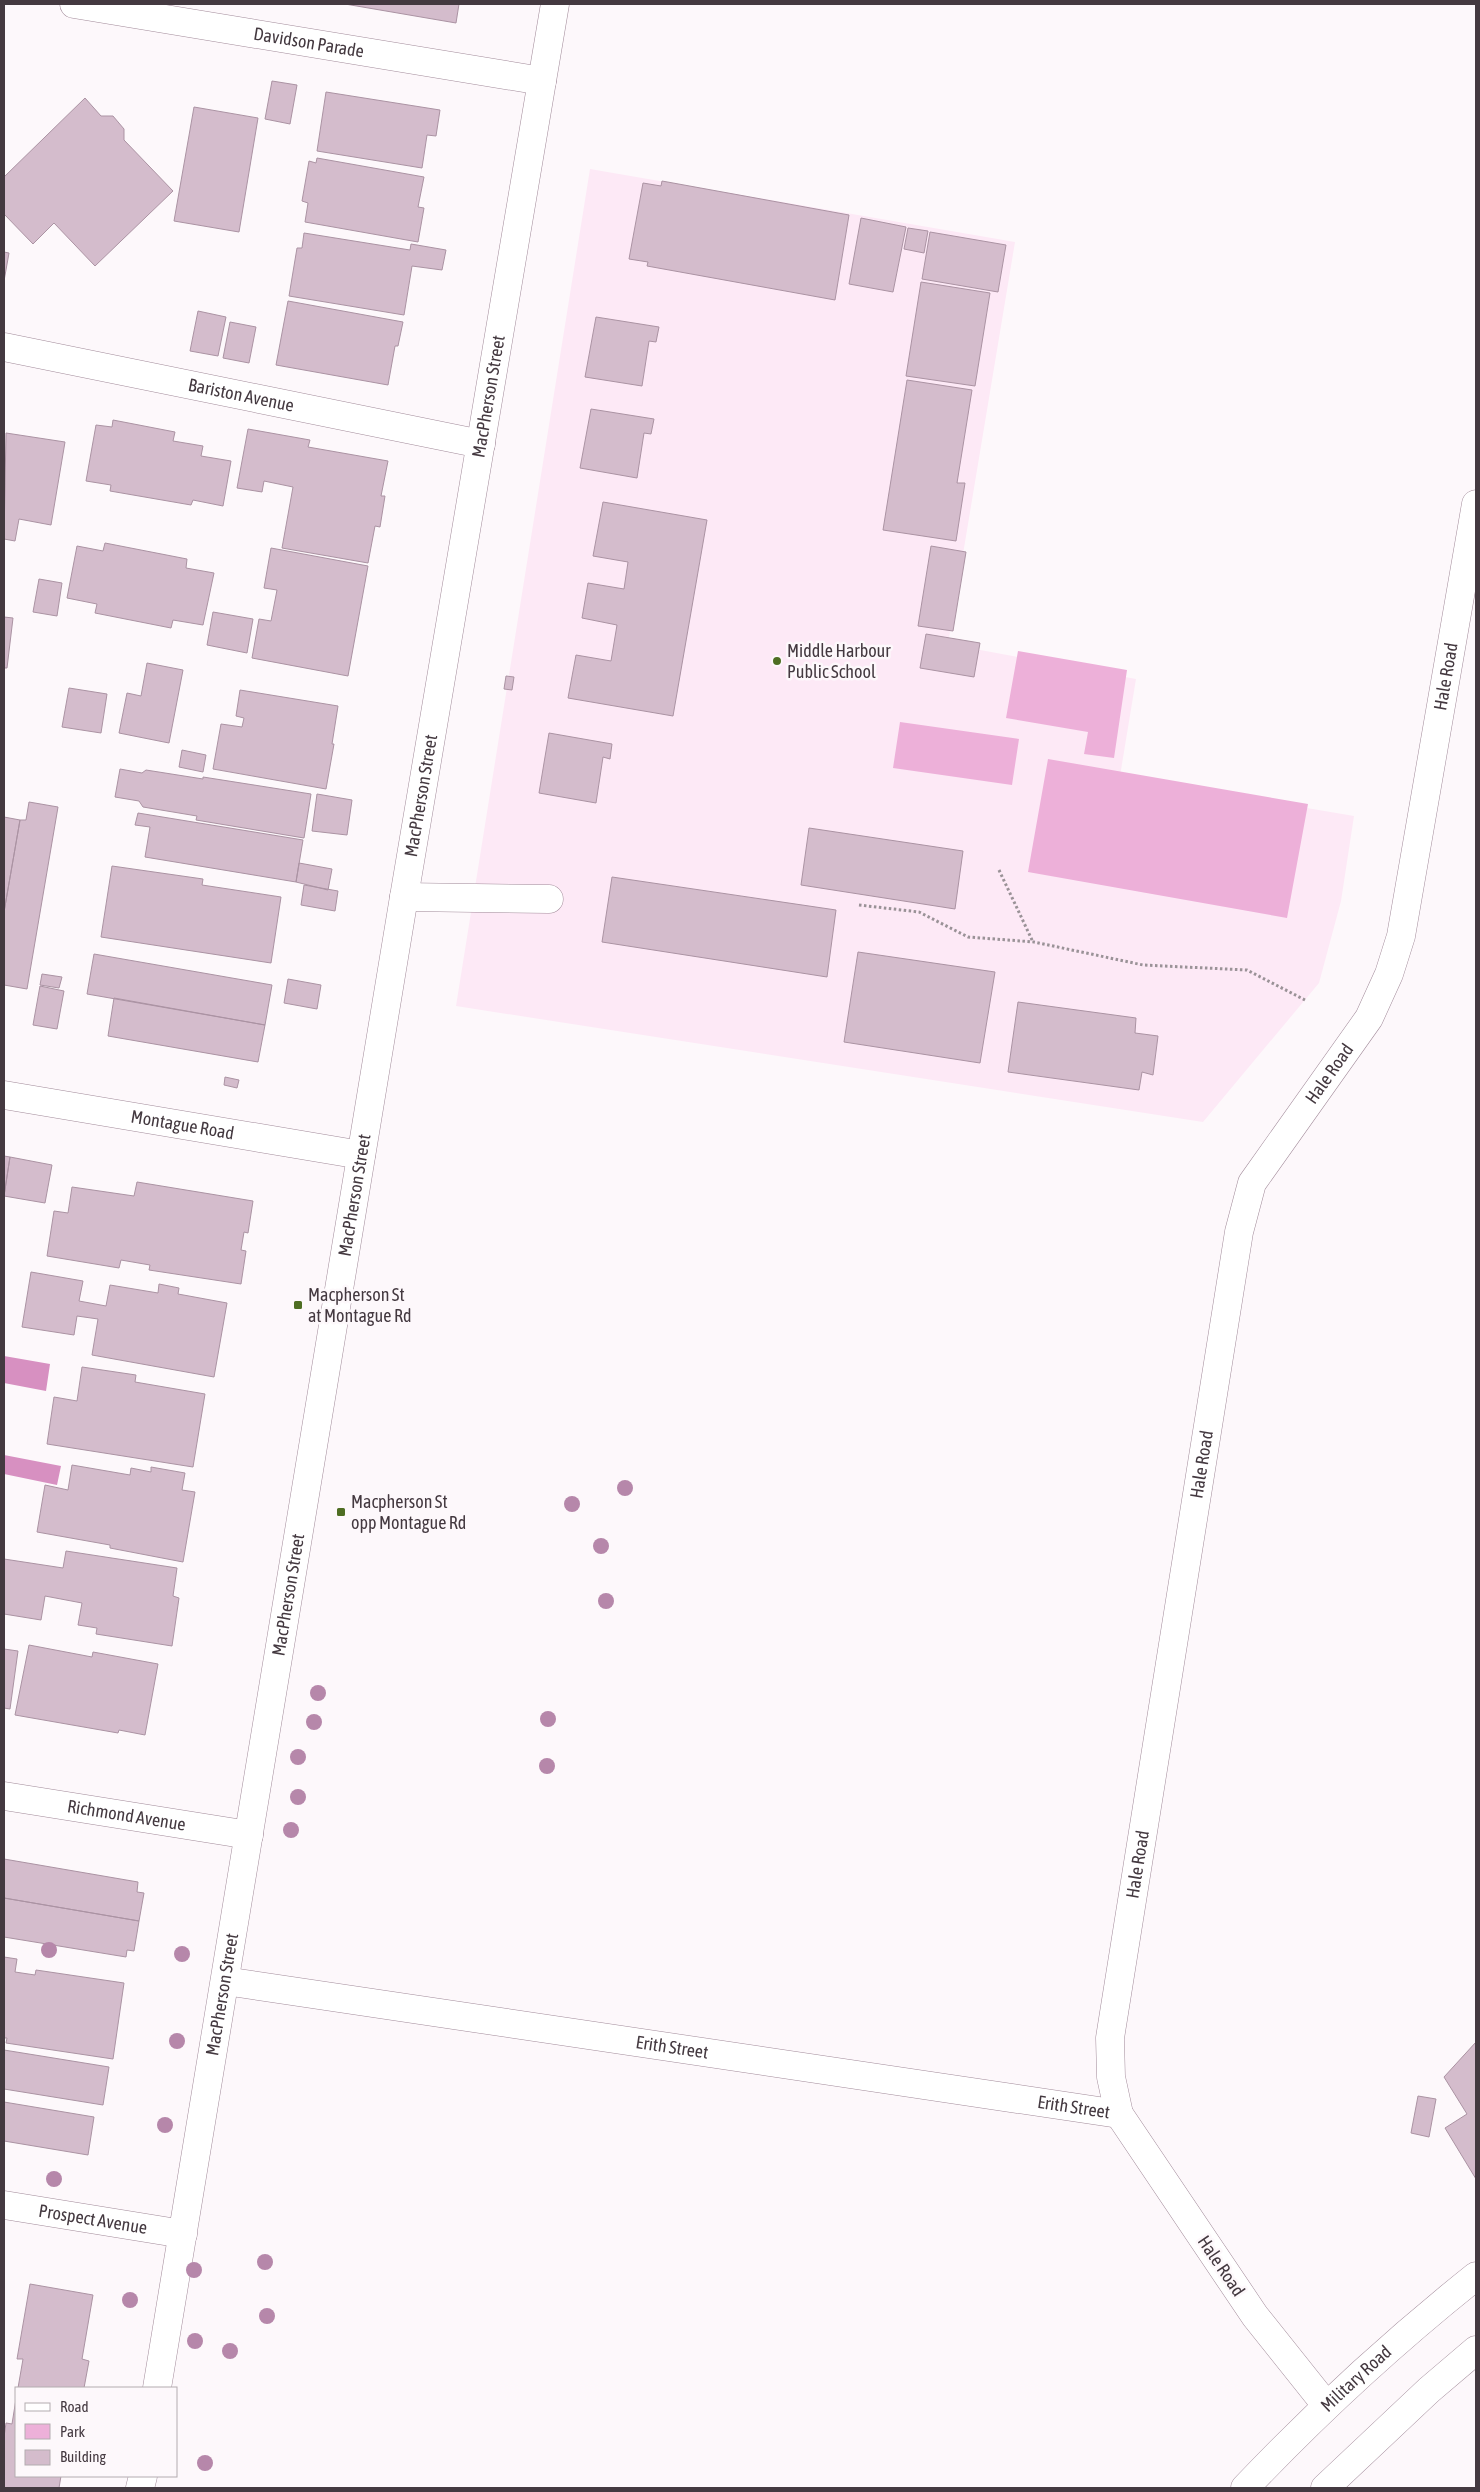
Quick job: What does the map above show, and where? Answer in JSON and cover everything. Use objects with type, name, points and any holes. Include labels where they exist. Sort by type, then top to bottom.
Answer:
[{"type":"main road","name":"Davidson Parade","points":[[74,4],[542,81]]},
{"type":"main road","name":"MacPherson Street","points":[[157,2387],[404,897],[555,4]]},
{"type":"main road","name":"Bariston Avenue","points":[[4,347],[481,444]]},
{"type":"main road","name":"Hale Road","points":[[1326,2405],[1255,2316],[1119,2114],[1111,2077],[1110,2038],[1239,1232],[1252,1183],[1368,1018],[1389,974],[1400,936],[1476,504]]},
{"type":"main road","points":[[404,897],[549,899]]},
{"type":"main road","name":"Montague Road","points":[[4,1095],[361,1155]]},
{"type":"main road","name":"Richmond Avenue","points":[[4,1796],[249,1836]]},
{"type":"main road","name":"Erith Street","points":[[225,1981],[1119,2114]]},
{"type":"main road","name":"Prospect Avenue","points":[[4,2205],[183,2234]]},
{"type":"main road","name":"Military Road","points":[[1245,2488],[1326,2405],[1403,2335],[1476,2276]]},
{"type":"main road","points":[[1337,2484],[1476,2350]]},
{"type":"path","points":[[999,870],[1034,942]]},
{"type":"path","points":[[859,905],[919,912],[968,937],[1034,942],[1143,965],[1247,970],[1305,1000]]},
{"type":"shaded area","name":"Middle Harbour Public School","points":[[590,169],[1015,242],[948,644],[1136,679],[1120,776],[1354,816],[1341,901],[1319,983],[1203,1122],[456,1006]]},
{"type":"shaded area","points":[[4,1356],[50,1364],[46,1391],[4,1383]]},
{"type":"shaded area","points":[[4,1455],[61,1466],[57,1485],[4,1474]]},
{"type":"green space","points":[[1018,651],[1127,670],[1114,758],[1084,754],[1088,732],[1006,718]]},
{"type":"green space","points":[[900,722],[1019,739],[1012,785],[893,768]]},
{"type":"green space","points":[[1048,759],[1308,804],[1287,918],[1028,872]]},
{"type":"building","points":[[345,4],[459,4],[456,23]]},
{"type":"building","points":[[272,81],[297,85],[290,124],[265,119]]},
{"type":"building","points":[[326,92],[440,110],[436,136],[427,135],[422,168],[317,151]]},
{"type":"building","points":[[85,98],[101,116],[113,116],[124,129],[124,140],[173,191],[95,266],[54,223],[33,244],[4,214],[4,177]]},
{"type":"building","points":[[194,107],[258,118],[239,232],[174,221]]},
{"type":"building","points":[[317,158],[424,177],[418,207],[424,208],[418,242],[305,222],[308,203],[302,201],[309,161],[316,163]]},
{"type":"building","points":[[662,181],[849,215],[835,300],[647,266],[648,262],[629,259],[643,183],[661,186]]},
{"type":"building","points":[[861,218],[906,227],[893,292],[849,284]]},
{"type":"building","points":[[908,228],[928,231],[924,253],[904,249]]},
{"type":"building","points":[[930,232],[1006,245],[998,292],[922,279]]},
{"type":"building","points":[[304,233],[410,250],[411,244],[446,250],[442,270],[412,266],[404,315],[289,296],[297,248],[302,248]]},
{"type":"building","points":[[4,252],[9,253],[4,281]]},
{"type":"building","points":[[921,282],[990,293],[975,386],[906,376]]},
{"type":"building","points":[[288,301],[403,322],[398,346],[395,346],[388,385],[276,365]]},
{"type":"building","points":[[198,311],[226,317],[218,356],[190,351]]},
{"type":"building","points":[[596,317],[659,327],[656,342],[649,341],[642,386],[585,377]]},
{"type":"building","points":[[230,322],[256,327],[249,363],[223,358]]},
{"type":"building","points":[[907,380],[972,390],[957,483],[965,483],[956,541],[883,530]]},
{"type":"building","points":[[591,409],[654,419],[651,434],[644,433],[637,478],[580,468]]},
{"type":"building","points":[[113,420],[175,432],[173,441],[203,446],[201,456],[231,461],[223,506],[193,500],[191,505],[110,491],[111,485],[86,481],[96,425],[112,427]]},
{"type":"building","points":[[248,429],[310,440],[308,447],[388,461],[381,496],[385,496],[380,527],[375,526],[368,563],[282,548],[293,487],[264,481],[262,492],[237,488]]},
{"type":"building","points":[[6,433],[65,442],[51,525],[19,519],[15,541],[4,539]]},
{"type":"building","points":[[603,502],[707,520],[673,716],[568,698],[576,655],[611,661],[617,625],[582,618],[588,583],[624,589],[628,562],[593,556]]},
{"type":"building","points":[[105,543],[187,559],[186,568],[214,573],[203,625],[173,620],[171,628],[95,613],[97,604],[67,598],[77,546],[103,551]]},
{"type":"building","points":[[931,546],[966,552],[953,631],[918,626]]},
{"type":"building","points":[[271,548],[368,566],[348,676],[252,658],[259,619],[271,621],[277,590],[264,588]]},
{"type":"building","points":[[39,579],[62,583],[57,616],[33,612]]},
{"type":"building","points":[[213,612],[253,619],[247,653],[207,645]]},
{"type":"building","points":[[4,617],[13,618],[7,668],[4,668]]},
{"type":"building","points":[[926,634],[980,643],[974,677],[920,668]]},
{"type":"building","points":[[147,663],[183,670],[169,743],[119,733],[127,693],[141,696]]},
{"type":"building","points":[[506,676],[514,677],[512,690],[504,689]]},
{"type":"building","points":[[69,688],[107,694],[101,733],[62,727]]},
{"type":"building","points":[[240,690],[338,706],[326,789],[213,769],[221,724],[242,727],[244,718],[236,716]]},
{"type":"building","points":[[549,733],[612,744],[610,759],[603,757],[596,803],[539,793]]},
{"type":"building","points":[[182,750],[206,755],[203,772],[179,767]]},
{"type":"building","points":[[120,769],[142,773],[146,770],[203,779],[203,777],[311,794],[304,838],[196,820],[197,816],[143,807],[139,801],[115,797]]},
{"type":"building","points":[[317,794],[352,800],[347,835],[312,831]]},
{"type":"building","points":[[29,802],[58,807],[27,989],[4,985],[4,912],[20,820],[26,820]]},
{"type":"building","points":[[138,813],[303,840],[296,882],[145,857],[150,827],[135,825]]},
{"type":"building","points":[[4,817],[20,820],[4,912]]},
{"type":"building","points":[[809,828],[963,851],[955,909],[801,885]]},
{"type":"building","points":[[299,863],[332,869],[328,890],[296,882]]},
{"type":"building","points":[[112,866],[203,879],[202,885],[281,897],[271,963],[101,937]]},
{"type":"building","points":[[612,877],[836,910],[827,977],[602,942]]},
{"type":"building","points":[[304,885],[338,891],[335,911],[301,905]]},
{"type":"building","points":[[858,952],[995,972],[980,1063],[844,1042]]},
{"type":"building","points":[[94,954],[272,985],[265,1025],[87,994]]},
{"type":"building","points":[[42,974],[62,977],[59,988],[40,985]]},
{"type":"building","points":[[288,979],[321,985],[317,1009],[284,1003]]},
{"type":"building","points":[[40,986],[64,991],[57,1029],[33,1025]]},
{"type":"building","points":[[114,998],[265,1025],[258,1062],[108,1036]]},
{"type":"building","points":[[1018,1002],[1136,1018],[1135,1033],[1158,1036],[1153,1075],[1142,1072],[1139,1090],[1008,1072]]},
{"type":"building","points":[[225,1077],[239,1080],[237,1088],[224,1085]]},
{"type":"building","points":[[4,1156],[10,1157],[4,1196]]},
{"type":"building","points":[[10,1157],[52,1165],[45,1203],[4,1196]]},
{"type":"building","points":[[137,1182],[253,1201],[248,1233],[244,1232],[241,1250],[246,1251],[241,1284],[149,1270],[150,1265],[121,1260],[119,1268],[47,1256],[54,1211],[68,1213],[72,1187],[134,1196]]},
{"type":"building","points":[[31,1272],[83,1281],[79,1301],[106,1306],[110,1285],[158,1293],[159,1284],[179,1288],[178,1294],[227,1303],[214,1377],[92,1355],[98,1319],[77,1316],[74,1335],[22,1327]]},
{"type":"building","points":[[82,1367],[136,1375],[135,1382],[205,1394],[193,1467],[47,1444],[54,1397],[77,1401]]},
{"type":"building","points":[[72,1465],[130,1475],[131,1468],[151,1472],[151,1467],[185,1473],[182,1490],[195,1492],[183,1562],[110,1548],[110,1545],[37,1532],[45,1485],[68,1490]]},
{"type":"building","points":[[66,1551],[177,1568],[173,1596],[179,1598],[172,1646],[96,1634],[97,1628],[78,1625],[82,1603],[45,1596],[41,1620],[4,1614],[4,1559],[63,1568]]},
{"type":"building","points":[[29,1645],[92,1657],[93,1652],[158,1664],[145,1735],[119,1730],[118,1733],[15,1715]]},
{"type":"building","points":[[4,1649],[18,1651],[10,1709],[4,1708]]},
{"type":"building","points":[[4,1859],[138,1882],[137,1892],[144,1893],[139,1921],[4,1898]]},
{"type":"building","points":[[4,1898],[139,1921],[134,1951],[127,1950],[126,1957],[4,1937]]},
{"type":"building","points":[[4,1957],[17,1959],[15,1972],[35,1975],[36,1970],[124,1983],[113,2059],[6,2043],[7,2038],[4,2038]]},
{"type":"building","points":[[1476,2042],[1476,2179],[1445,2128],[1467,2114],[1444,2077]]},
{"type":"building","points":[[4,2050],[109,2067],[103,2105],[4,2089]]},
{"type":"building","points":[[1418,2096],[1436,2099],[1429,2137],[1411,2133]]},
{"type":"building","points":[[4,2102],[94,2117],[88,2155],[4,2141]]},
{"type":"building","points":[[30,2284],[93,2295],[82,2359],[89,2361],[84,2387],[18,2387],[23,2359],[17,2359]]},
{"type":"building","points":[[15,2405],[15,2477],[61,2477],[59,2488],[4,2488],[4,2437],[6,2423],[12,2424]]},
{"type":"place","name":"Middle Harbour Public School","points":[[777,661]]},
{"type":"place","name":"Macpherson St at Montague Rd","points":[[298,1305]]},
{"type":"place","name":"Macpherson St opp Montague Rd","points":[[341,1512]]}]
